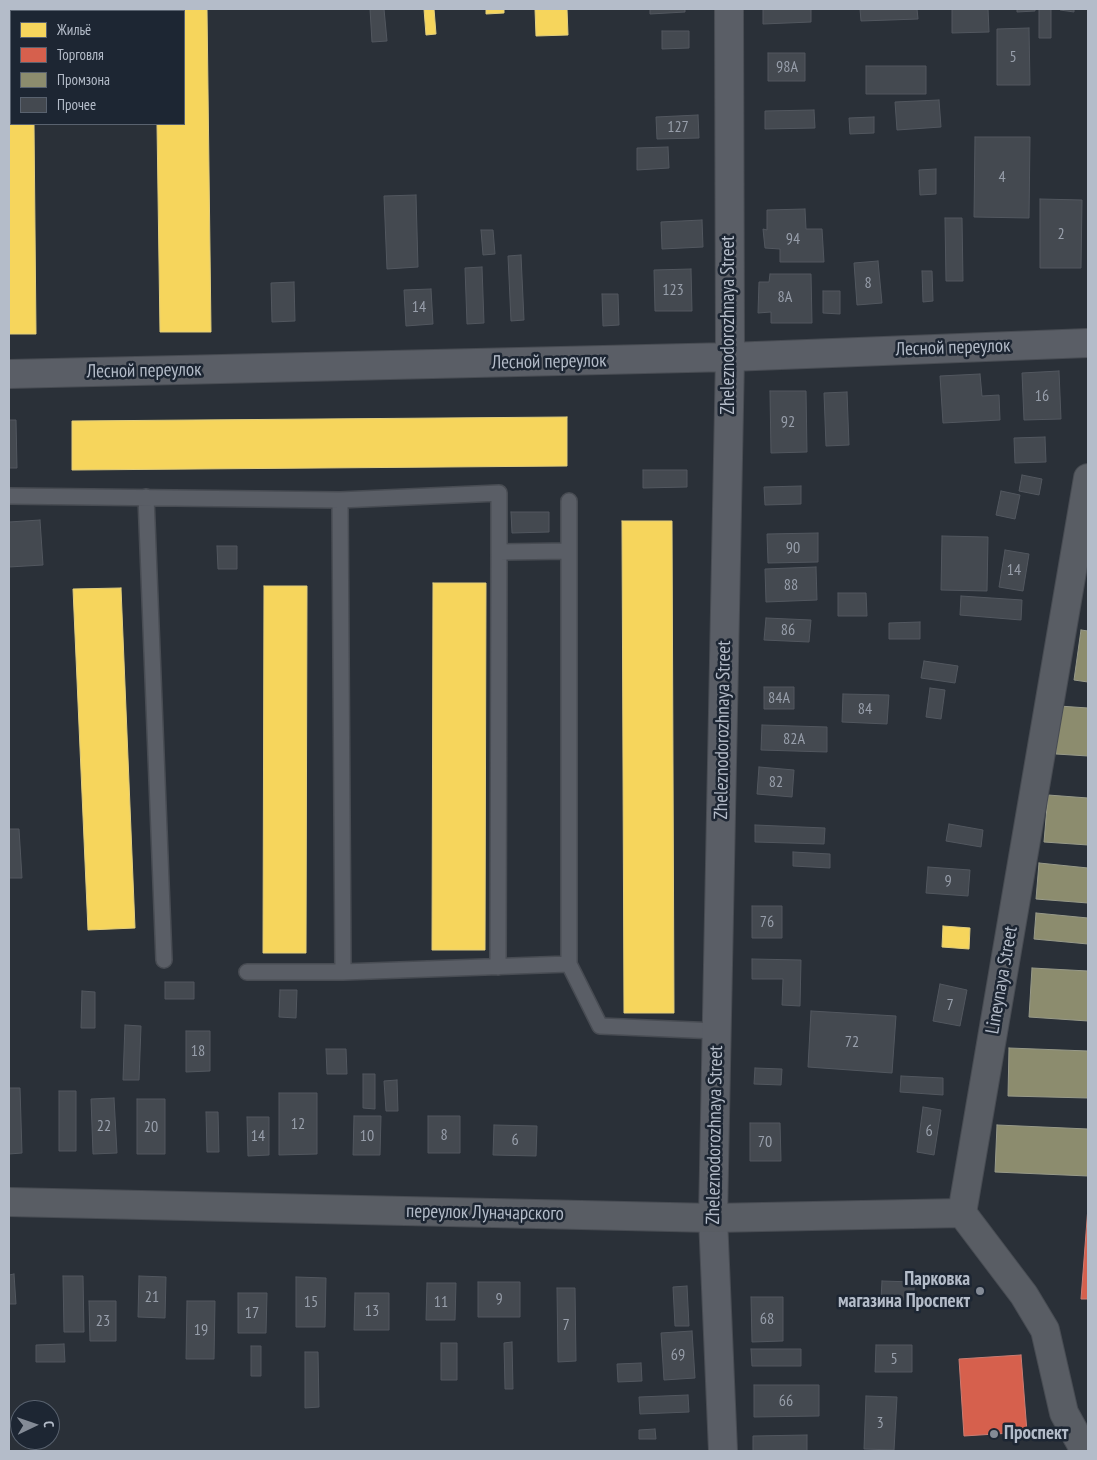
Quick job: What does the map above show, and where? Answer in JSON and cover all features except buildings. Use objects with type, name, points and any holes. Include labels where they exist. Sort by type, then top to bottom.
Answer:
[{"type":"street","name":"Zheleznodorozhnaya Street","points":[[723,1451],[713,1218],[730,357],[729,9]]},
{"type":"street","name":"Лесной переулок","points":[[9,374],[730,357],[1088,343]]},
{"type":"street","name":"Lineynaya Street","points":[[962,1213],[1088,478]]},
{"type":"street","name":"переулок Луначарского","points":[[9,1202],[713,1218],[962,1213]]},
{"type":"street","points":[[962,1213],[1024,1295],[1045,1330],[1064,1414],[1085,1451]]},
{"type":"lane","points":[[9,496],[340,500],[499,493],[498,966]]},
{"type":"lane","points":[[146,497],[164,960]]},
{"type":"lane","points":[[340,500],[343,972]]},
{"type":"lane","points":[[569,501],[568,964],[600,1026],[717,1031]]},
{"type":"lane","points":[[499,552],[569,551]]},
{"type":"lane","points":[[247,972],[343,972],[568,964]]},
{"type":"place","name":"Парковка магазина Проспект","points":[[980,1291]]},
{"type":"place","name":"Проспект","points":[[994,1434]]}]
